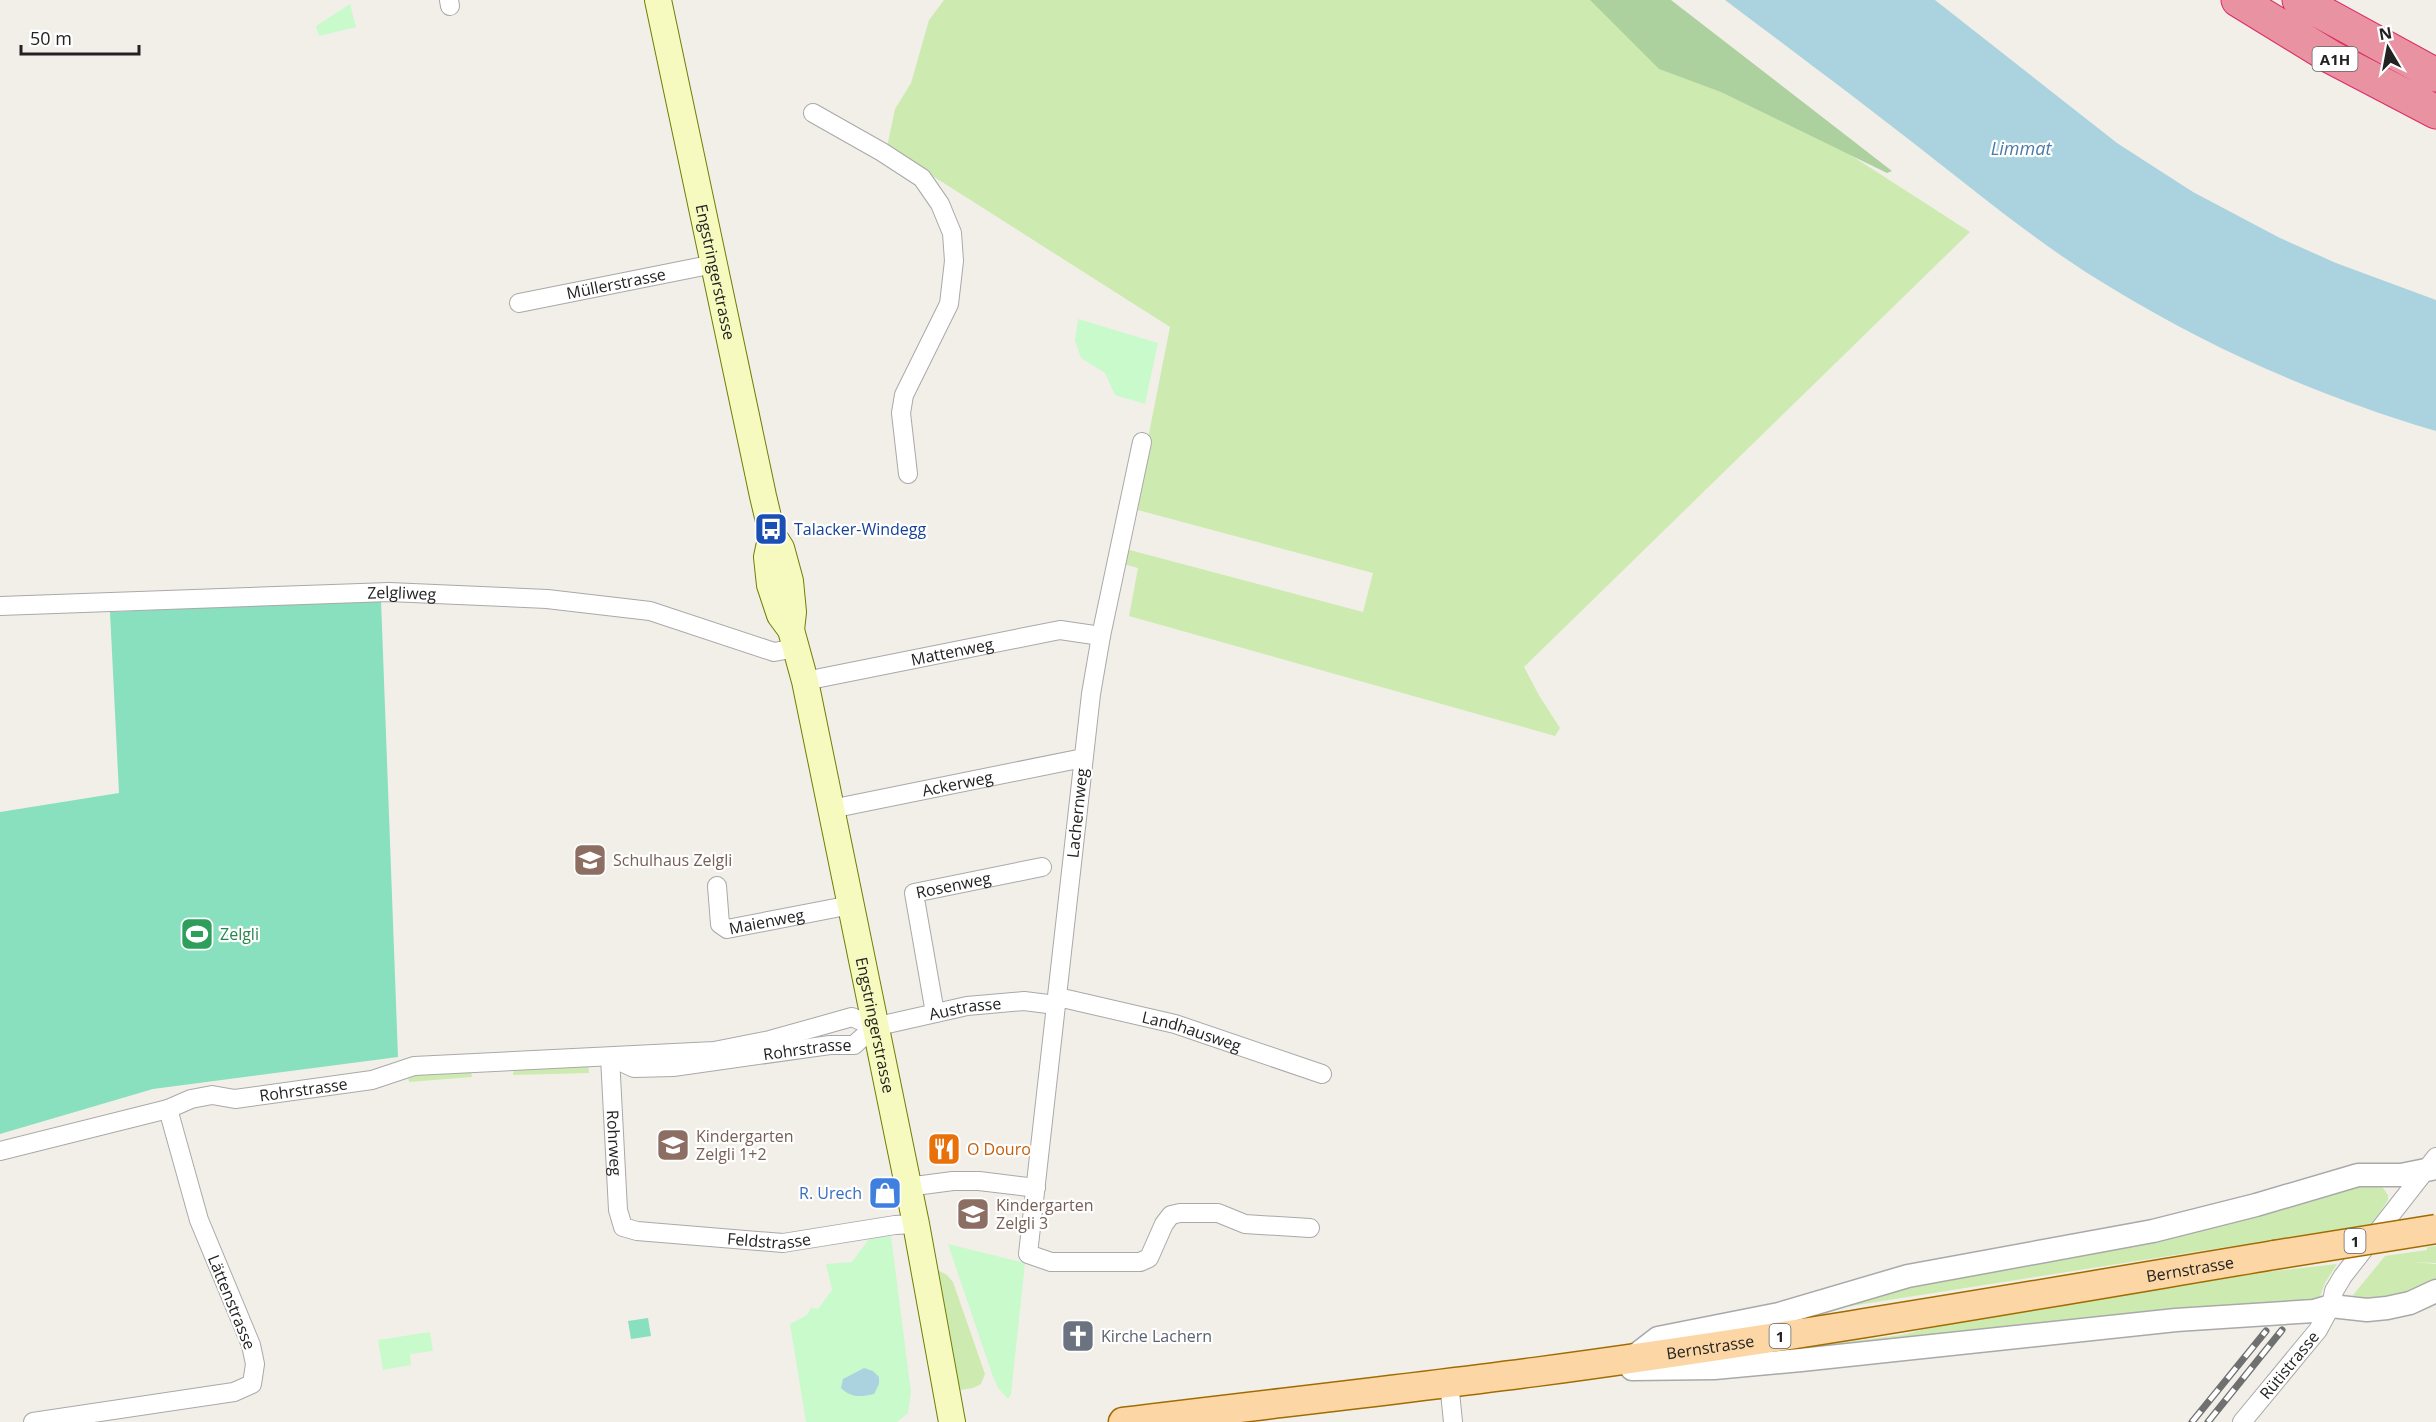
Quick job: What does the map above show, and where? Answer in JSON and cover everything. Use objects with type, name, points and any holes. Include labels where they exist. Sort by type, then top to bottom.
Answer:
[{"type":"highway","name":"A1H","points":[[2238,0],[2331,57],[2436,112]]},
{"type":"highway","name":"A1H","points":[[2299,0],[2436,75]]},
{"type":"main road","name":"Engstringerstrasse","points":[[659,5],[772,534],[781,548],[790,581],[793,639],[805,681],[916,1224],[952,1422]]},
{"type":"main road","name":"Bernstrasse","points":[[1124,1422],[1631,1359],[1930,1313],[2436,1228]]},
{"type":"street","points":[[813,113],[882,152],[922,178],[939,204],[952,233],[954,261],[949,304],[904,395],[901,413],[908,474]]},
{"type":"street","name":"Müllerstrasse","points":[[519,303],[714,264]]},
{"type":"street","name":"Lachernweg","points":[[1142,442],[1101,636],[1083,758],[1028,1254],[1051,1262],[1140,1262],[1149,1258],[1164,1224],[1171,1215],[1189,1211],[1218,1214],[1245,1224],[1310,1228]]},
{"type":"street","name":"Zelgliweg","points":[[0,606],[389,592],[547,599],[650,611],[774,652],[793,639]]},
{"type":"street","name":"Mattenweg","points":[[805,681],[1060,630],[1101,636]]},
{"type":"street","name":"Ackerweg","points":[[831,809],[1083,758]]},
{"type":"street","name":"Rosenweg","points":[[935,1013],[914,894],[1042,867]]},
{"type":"street","name":"Maienweg","points":[[717,886],[720,924],[727,928],[851,905]]},
{"type":"street","name":"Austrasse","points":[[874,1027],[995,1002],[1057,1001]]},
{"type":"street","name":"Landhausweg","points":[[1057,1001],[1175,1024],[1322,1074]]},
{"type":"street","name":"Rohrstrasse","points":[[0,1151],[168,1109],[191,1099],[212,1095],[235,1099],[372,1080],[414,1066],[723,1049],[770,1040],[852,1017],[874,1027]]},
{"type":"street","name":"Rohrweg","points":[[610,1057],[618,1210],[623,1227]]},
{"type":"street","name":"Lättenstrasse","points":[[33,1422],[234,1392],[252,1384],[255,1364],[251,1345],[198,1220],[185,1179],[168,1109]]},
{"type":"street","points":[[1631,1359],[1658,1338],[1779,1314],[1908,1276],[2153,1231],[2256,1205],[2358,1175],[2401,1174],[2433,1164]]},
{"type":"street","name":"Rütistrasse","points":[[2242,1422],[2318,1330],[2331,1306],[2334,1291],[2343,1276],[2433,1164]]},
{"type":"street","points":[[908,1187],[953,1181],[979,1181],[1036,1188]]},
{"type":"street","name":"Feldstrasse","points":[[623,1227],[637,1231],[783,1243],[895,1225],[916,1224]]},
{"type":"street","points":[[1550,1370],[1714,1368],[2165,1321],[2314,1311],[2331,1306],[2367,1310],[2410,1303],[2436,1291]]},
{"type":"street","points":[[1449,1382],[1453,1422]]},
{"type":"green space","points":[[944,0],[1610,0],[1970,232],[1524,667],[1560,728],[1555,736],[1129,616],[1138,568],[1123,564],[1126,549],[1363,612],[1373,573],[1134,509],[1170,327],[887,147],[895,109],[911,83],[929,20]]},
{"type":"green space","points":[[1590,0],[1671,0],[1892,171],[1887,173],[1721,92],[1659,69]]},
{"type":"green space","points":[[350,4],[356,27],[319,36],[316,26]]},
{"type":"green space","points":[[1078,319],[1158,343],[1145,404],[1115,395],[1105,373],[1081,358],[1075,340]]},
{"type":"green space","name":"Zelgli","points":[[381,600],[398,1057],[153,1089],[0,1134],[0,812],[119,793],[110,612]]},
{"type":"green space","points":[[588,1063],[589,1073],[513,1075],[514,1069]]},
{"type":"green space","points":[[412,1072],[471,1072],[472,1077],[409,1082],[408,1076]]},
{"type":"green space","points":[[2348,1184],[2381,1185],[2388,1195],[2388,1200],[2372,1224],[1825,1310],[1889,1288]]},
{"type":"green space","points":[[891,1236],[911,1392],[908,1413],[897,1422],[806,1422],[790,1324],[807,1315],[811,1308],[818,1309],[832,1290],[826,1264],[852,1262],[869,1239]]},
{"type":"green space","points":[[948,1244],[1025,1263],[1011,1394],[1008,1399],[998,1388],[992,1374]]},
{"type":"green space","points":[[2436,1246],[2436,1263],[2412,1262],[2436,1264],[2436,1285],[2377,1302],[2357,1296],[2355,1298],[2353,1295],[2385,1256],[2427,1250],[2427,1247]]},
{"type":"green space","points":[[2337,1264],[2325,1283],[2319,1299],[1718,1358],[1901,1335],[1990,1314],[2275,1271]]},
{"type":"green space","points":[[936,1269],[947,1275],[953,1282],[985,1374],[981,1384],[973,1388],[960,1390]]},
{"type":"green space","points":[[648,1318],[651,1336],[631,1339],[628,1321]]},
{"type":"green space","points":[[430,1332],[433,1351],[410,1354],[411,1365],[383,1370],[378,1340]]},
{"type":"water","name":"Limmat","points":[[1725,0],[1935,0],[2117,143],[2193,192],[2280,238],[2336,263],[2436,300],[2436,431],[2350,403],[2268,370],[2189,332],[2110,287],[2011,219]]},
{"type":"water","points":[[864,1368],[873,1371],[879,1377],[879,1384],[874,1394],[856,1396],[841,1388],[843,1379]]},
{"type":"railway","points":[[2208,1422],[2282,1330]]},
{"type":"railway","points":[[2192,1422],[2266,1331]]},
{"type":"place","name":"Talacker-Windegg","points":[[771,529]]},
{"type":"place","name":"Schulhaus Zelgli","points":[[590,860]]},
{"type":"place","name":"Zelgli","points":[[197,934]]},
{"type":"place","name":"Kindergarten Zelgli 1+2","points":[[673,1145]]},
{"type":"place","name":"O Douro","points":[[944,1149]]},
{"type":"place","name":"R. Urech","points":[[885,1193]]},
{"type":"place","name":"Kindergarten Zelgli 3","points":[[973,1214]]},
{"type":"place","name":"Kirche Lachern","points":[[1078,1336]]}]
